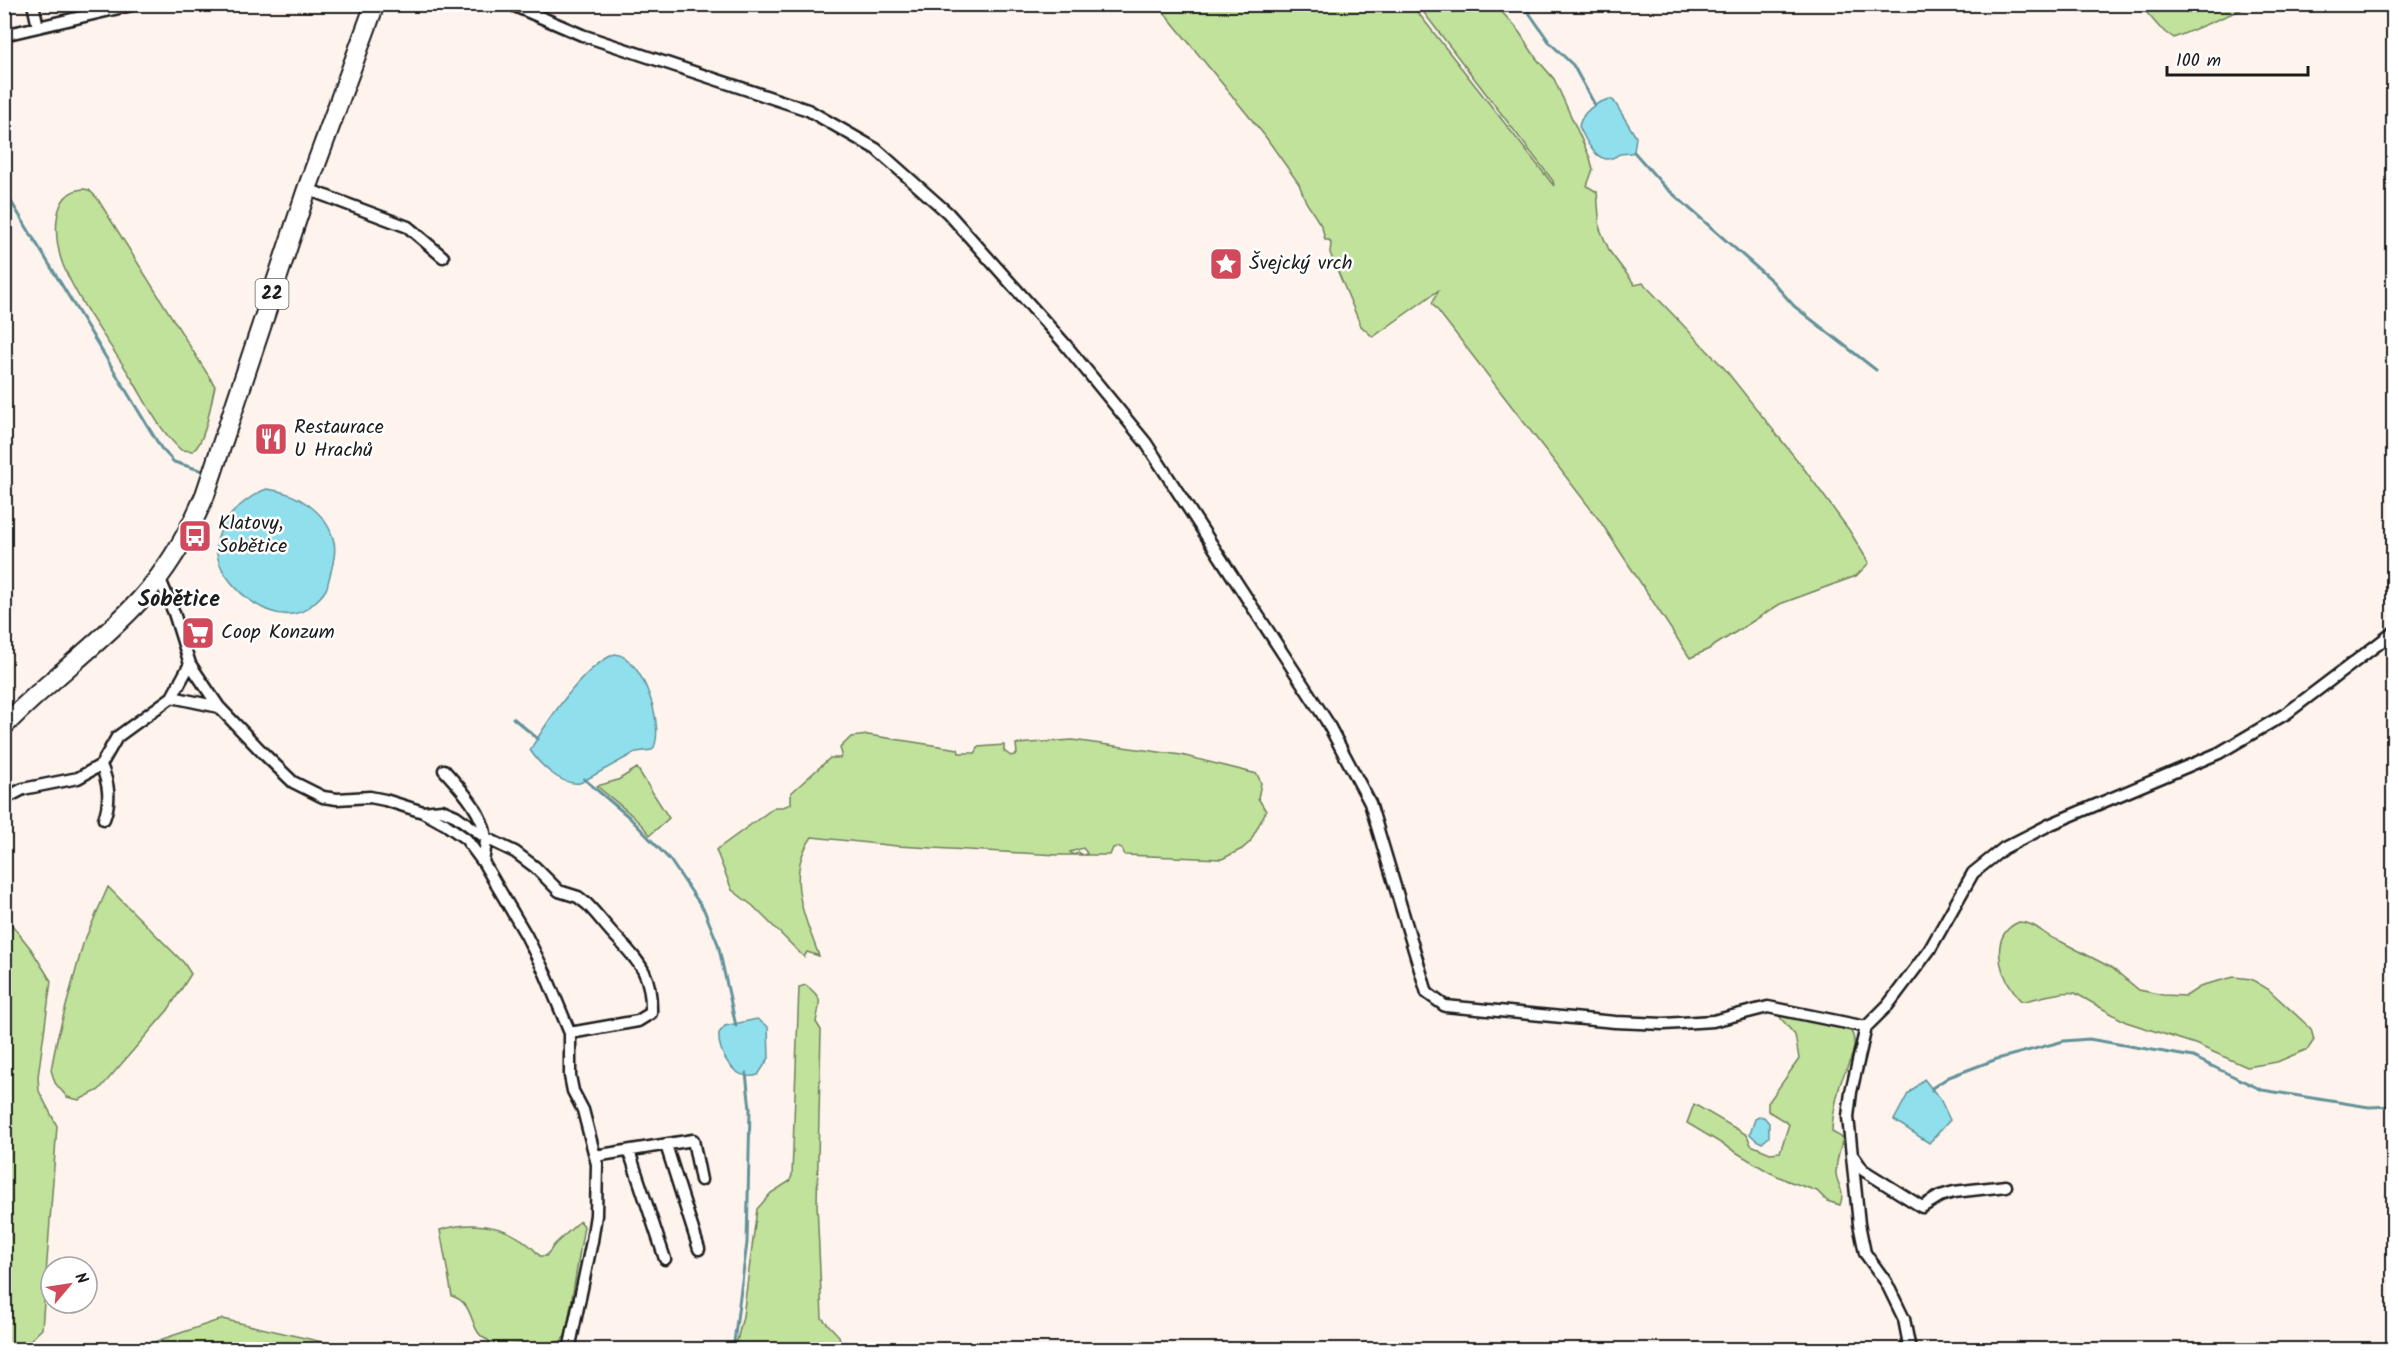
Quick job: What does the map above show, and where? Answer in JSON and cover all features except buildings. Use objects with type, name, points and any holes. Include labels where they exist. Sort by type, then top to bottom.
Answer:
[{"type":"main road","name":"22","points":[[4,726],[39,691],[111,629],[159,577],[190,528],[205,495],[307,189],[375,4]]},
{"type":"street","points":[[33,4],[38,27]]},
{"type":"street","points":[[4,35],[136,4]]},
{"type":"street","points":[[510,4],[582,35],[808,110],[876,149],[948,213],[1064,343],[1146,442],[1326,720],[1370,803],[1419,974],[1427,993],[1435,1000],[1445,1006],[1615,1022],[1664,1024],[1713,1021],[1767,1007],[1866,1027]]},
{"type":"street","points":[[307,189],[408,227],[443,258]]},
{"type":"street","points":[[159,577],[174,613],[190,664],[219,707],[272,762],[293,782],[323,797],[337,800],[370,797],[385,800],[423,812],[466,839],[483,862],[540,963],[570,1033],[570,1076],[573,1091],[582,1110],[595,1156],[597,1184],[592,1241],[569,1350]]},
{"type":"street","points":[[1910,1350],[1904,1319],[1886,1282],[1865,1253],[1848,1117],[1851,1092],[1866,1027],[1888,1005],[1930,949],[1973,873],[2004,848],[2051,824],[2219,753],[2287,713],[2394,632]]},
{"type":"street","points":[[4,799],[23,789],[78,778],[101,765],[117,737],[172,697],[190,664]]},
{"type":"street","points":[[172,697],[219,707]]},
{"type":"street","points":[[101,765],[109,792],[109,805],[104,819]]},
{"type":"street","points":[[444,770],[469,799],[486,838],[483,862]]},
{"type":"street","points":[[423,812],[442,810],[456,816],[486,838],[515,852],[535,867],[559,891],[578,897],[587,904],[635,957],[646,976],[651,1013],[646,1018],[621,1025],[570,1033]]},
{"type":"street","points":[[595,1156],[693,1140],[701,1180]]},
{"type":"street","points":[[666,1144],[699,1249]]},
{"type":"street","points":[[629,1151],[665,1258]]},
{"type":"street","points":[[1852,1154],[1863,1170],[1922,1207],[1940,1196],[1954,1192],[2006,1186]]},
{"type":"green space","points":[[1158,5],[1412,5],[1554,186],[1553,181],[1418,5],[1495,5],[1516,27],[1536,58],[1554,79],[1590,158],[1593,169],[1587,186],[1597,192],[1600,229],[1610,252],[1635,285],[1643,283],[1724,368],[1805,470],[1849,530],[1869,563],[1856,576],[1780,604],[1709,649],[1690,658],[1600,521],[1432,303],[1439,290],[1373,337],[1361,326],[1330,253],[1331,243],[1325,240],[1322,227],[1306,202],[1299,184],[1265,136]]},
{"type":"green space","points":[[2140,5],[2252,5],[2174,38],[2160,28]]},
{"type":"green space","points":[[89,190],[97,198],[215,386],[205,430],[198,446],[193,451],[181,450],[160,425],[86,309],[63,265],[56,231],[60,208],[65,198],[73,192]]},
{"type":"green space","points":[[868,735],[958,749],[959,753],[976,753],[978,747],[1004,745],[1004,751],[1011,756],[1017,754],[1016,744],[1072,740],[1181,755],[1257,774],[1261,783],[1258,798],[1266,811],[1250,842],[1242,849],[1222,859],[1125,855],[1122,849],[1117,847],[1113,848],[1110,855],[1084,855],[1087,853],[1083,848],[1070,852],[1074,855],[1058,855],[897,846],[812,837],[799,866],[798,881],[803,911],[819,956],[807,952],[804,957],[753,906],[732,890],[716,850],[775,807],[791,804],[791,793],[830,758],[840,758],[842,754],[840,748],[851,737]]},
{"type":"green space","points":[[637,768],[669,818],[650,835],[597,786],[618,780]]},
{"type":"green space","points":[[108,887],[184,963],[191,974],[168,1010],[99,1090],[79,1100],[67,1097],[55,1083],[51,1070],[57,1039],[83,944]]},
{"type":"green space","points":[[4,915],[31,949],[51,981],[38,1077],[39,1091],[57,1126],[47,1255],[39,1255],[39,1315],[43,1315],[42,1329],[20,1350],[4,1349]]},
{"type":"green space","points":[[2019,922],[2031,924],[2054,939],[2112,968],[2139,990],[2163,995],[2186,996],[2203,985],[2234,977],[2251,979],[2268,989],[2306,1024],[2311,1029],[2314,1040],[2308,1049],[2277,1062],[2247,1067],[2195,1044],[2126,1022],[2075,993],[2061,993],[2022,1001],[2008,982],[2000,953],[2000,944],[2004,935]]},
{"type":"green space","points":[[806,985],[818,997],[816,1022],[821,1030],[817,1203],[822,1318],[839,1336],[842,1349],[735,1349],[743,1316],[757,1209],[771,1193],[790,1181],[792,1175],[799,987]]},
{"type":"green space","points":[[1783,1014],[1851,1031],[1854,1038],[1853,1052],[1840,1085],[1832,1126],[1832,1132],[1843,1138],[1836,1168],[1842,1195],[1840,1205],[1827,1201],[1817,1191],[1769,1172],[1687,1123],[1694,1104],[1747,1135],[1751,1145],[1770,1153],[1780,1152],[1789,1124],[1768,1111],[1768,1103],[1799,1059],[1795,1035],[1778,1015]]},
{"type":"green space","points":[[580,1221],[584,1226],[566,1335],[561,1341],[556,1342],[492,1346],[477,1331],[465,1305],[452,1296],[440,1230],[468,1225],[494,1228],[519,1238],[540,1256],[546,1256],[555,1244]]},
{"type":"green space","points":[[222,1319],[353,1349],[133,1349]]},
{"type":"water","points":[[1610,99],[1614,101],[1636,137],[1634,152],[1608,159],[1593,151],[1579,126],[1583,116],[1590,108]]},
{"type":"water","points":[[267,489],[289,494],[309,505],[325,521],[334,542],[334,559],[326,590],[313,604],[300,612],[285,614],[269,611],[254,603],[229,580],[221,567],[217,554],[217,541],[228,518],[247,500]]},
{"type":"water","points":[[615,654],[625,658],[635,667],[650,696],[656,728],[656,741],[652,750],[636,752],[580,783],[558,778],[539,762],[530,750],[556,710],[578,682],[590,670]]},
{"type":"water","points":[[757,1019],[768,1027],[769,1058],[758,1075],[742,1075],[724,1057],[719,1033],[725,1026]]},
{"type":"water","points":[[1924,1079],[1940,1099],[1950,1120],[1929,1143],[1894,1120],[1908,1094]]},
{"type":"water","points":[[1764,1117],[1769,1123],[1769,1137],[1762,1143],[1750,1134],[1755,1119]]},
{"type":"waterway","points":[[1523,4],[1550,43],[1573,65],[1595,105]]},
{"type":"waterway","points":[[1634,152],[1664,186],[1772,281],[1794,306],[1876,370]]},
{"type":"waterway","points":[[4,190],[161,448],[174,462],[203,471]]},
{"type":"waterway","points":[[513,718],[538,739]]},
{"type":"waterway","points":[[584,779],[629,817],[670,860],[704,910],[718,944],[736,1026]]},
{"type":"waterway","points":[[1932,1090],[1949,1077],[1997,1059],[2064,1041],[2089,1039],[2193,1057],[2262,1090],[2369,1107],[2394,1106]]},
{"type":"waterway","points":[[733,1350],[747,1243],[750,1109],[746,1073]]},
{"type":"place","name":"Švejcký vrch","points":[[1226,264]]},
{"type":"place","name":"Restaurace U Hrachů","points":[[271,439]]},
{"type":"place","name":"Klatovy, Sobětice","points":[[195,536]]},
{"type":"place","name":"Coop Konzum","points":[[198,633]]},
{"type":"district","name":"Sobětice","points":[[179,600]]}]
